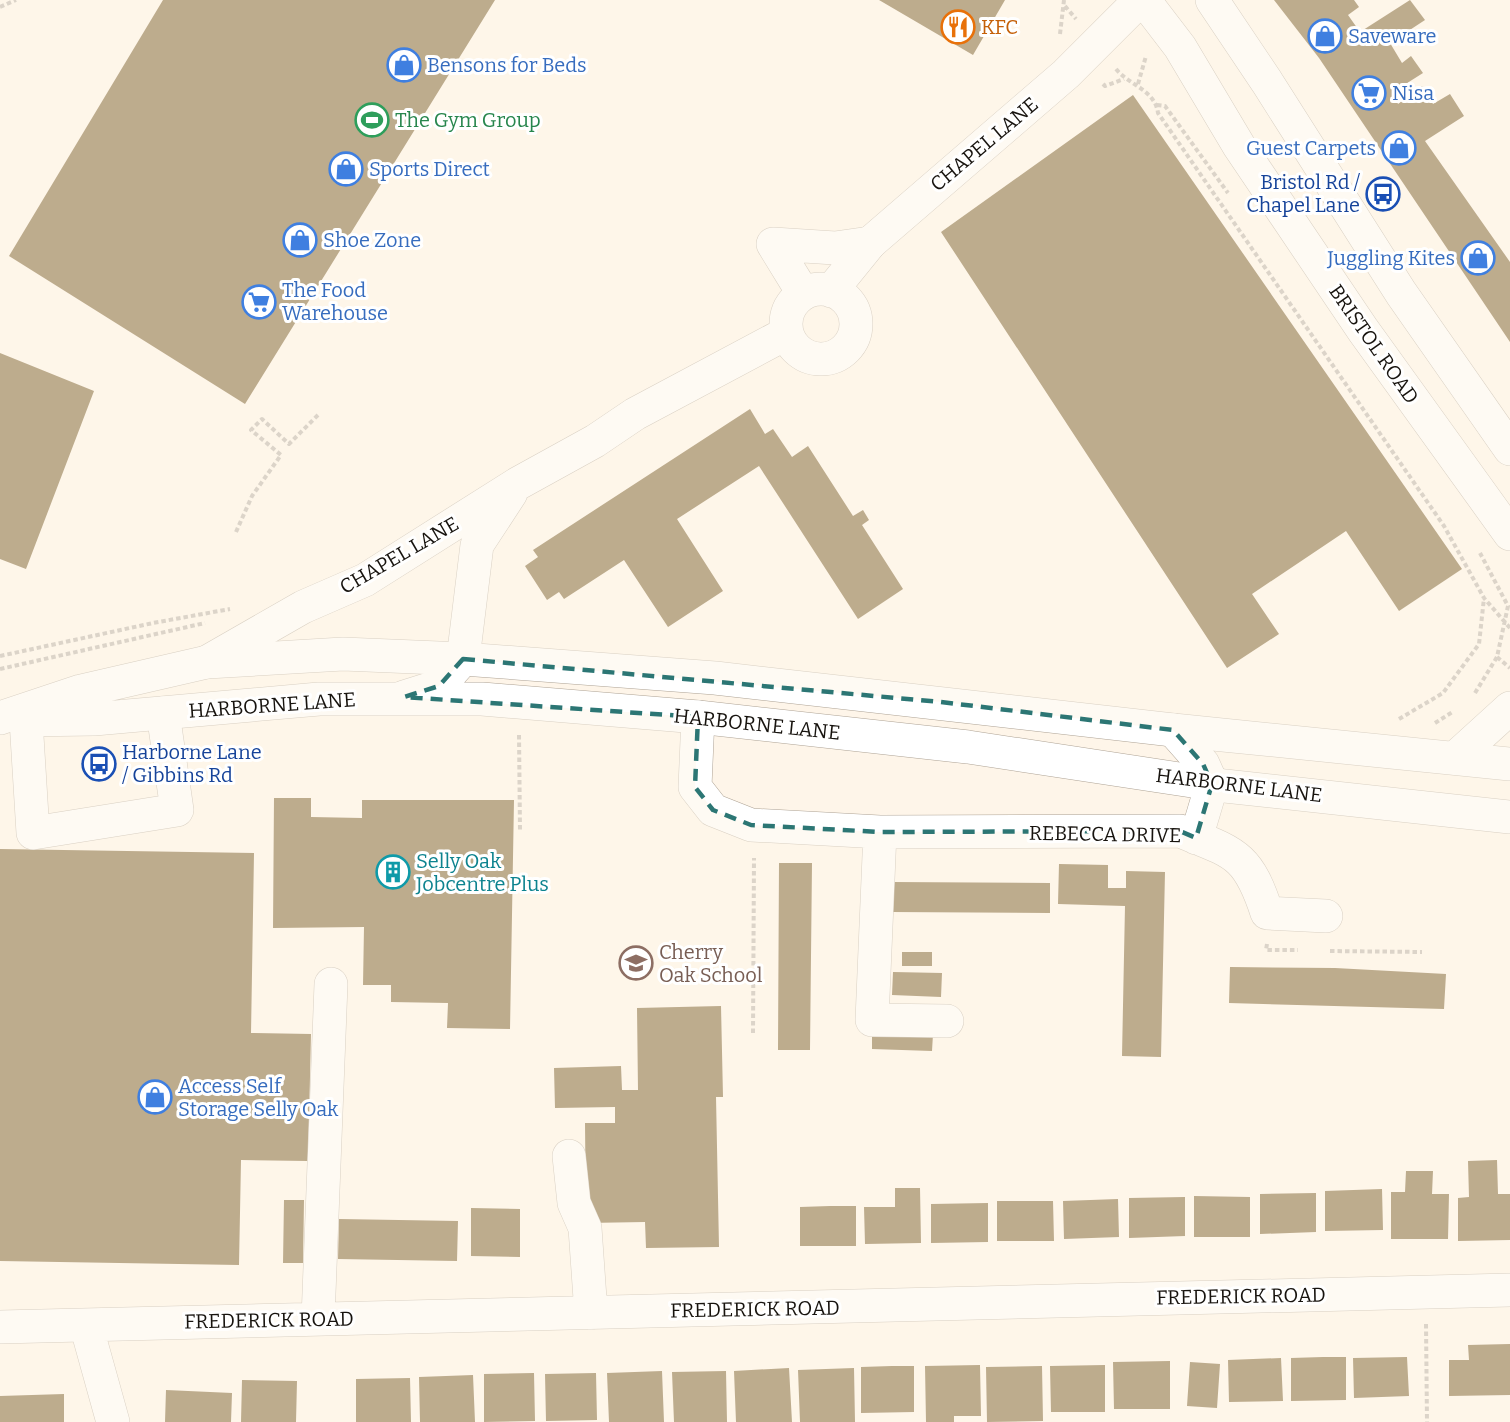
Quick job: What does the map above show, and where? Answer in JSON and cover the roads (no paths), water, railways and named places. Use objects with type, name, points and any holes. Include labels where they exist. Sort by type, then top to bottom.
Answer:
[{"type":"main road","name":"CHAPEL LANE","points":[[817,292],[870,243],[1066,74],[1142,0]]},
{"type":"main road","name":"BRISTOL ROAD","points":[[1142,0],[1180,47],[1239,146],[1363,330],[1510,534]]},
{"type":"main road","points":[[1212,0],[1401,292],[1510,449]]},
{"type":"main road","points":[[817,292],[789,311],[787,333],[797,350],[814,359],[837,355],[848,346],[853,337],[855,316],[842,297],[817,292],[773,243],[835,248],[870,243]]},
{"type":"main road","points":[[517,484],[595,441],[676,391],[787,333]]},
{"type":"main road","name":"CHAPEL LANE","points":[[9,720],[81,691],[207,662],[303,606],[364,580],[517,484]]},
{"type":"main road","name":"CHAPEL LANE","points":[[463,659],[477,545],[517,484]]},
{"type":"main road","name":"HARBORNE LANE","points":[[207,662],[343,654],[463,659],[715,678],[1173,730],[1510,764]]},
{"type":"main road","points":[[404,697],[439,686],[463,659]]},
{"type":"main road","name":"HARBORNE LANE","points":[[9,720],[94,719],[319,699],[404,697],[482,699],[698,717],[968,747],[1212,784],[1510,818]]},
{"type":"main road","points":[[1455,758],[1510,708]]},
{"type":"main road","points":[[9,720],[33,833],[177,810],[163,713]]},
{"type":"main road","name":"REBECCA DRIVE","points":[[698,717],[695,787],[713,810],[751,825],[880,832],[1180,831],[1220,847],[1242,860],[1257,882],[1267,914],[1326,916]]},
{"type":"main road","points":[[1173,730],[1203,764],[1212,784],[1196,838]]},
{"type":"main road","points":[[880,832],[872,1020],[947,1021]]},
{"type":"main road","points":[[318,1319],[331,984]]},
{"type":"main road","points":[[569,1156],[574,1203],[585,1228],[591,1313]]},
{"type":"main road","name":"FREDERICK ROAD","points":[[0,1327],[1510,1290]]},
{"type":"main road","points":[[86,1325],[113,1422]]},
{"type":"place","name":"KFC","points":[[958,27]]},
{"type":"place","name":"Saveware","points":[[1325,36]]},
{"type":"place","name":"Bensons for Beds","points":[[404,65]]},
{"type":"place","name":"Nisa","points":[[1369,93]]},
{"type":"place","name":"The Gym Group","points":[[372,120]]},
{"type":"place","name":"Guest Carpets","points":[[1399,148]]},
{"type":"place","name":"Sports Direct","points":[[346,169]]},
{"type":"place","name":"Bristol Rd / Chapel Lane","points":[[1383,194]]},
{"type":"place","name":"Shoe Zone","points":[[300,240]]},
{"type":"place","name":"Juggling Kites","points":[[1478,258]]},
{"type":"place","name":"The Food Warehouse","points":[[259,302]]},
{"type":"place","name":"Harborne Lane / Gibbins Rd","points":[[99,764]]},
{"type":"place","name":"Selly Oak Jobcentre Plus","points":[[393,872]]},
{"type":"place","name":"Cherry Oak School","points":[[636,963]]},
{"type":"place","name":"Access Self Storage Selly Oak","points":[[155,1097]]}]
